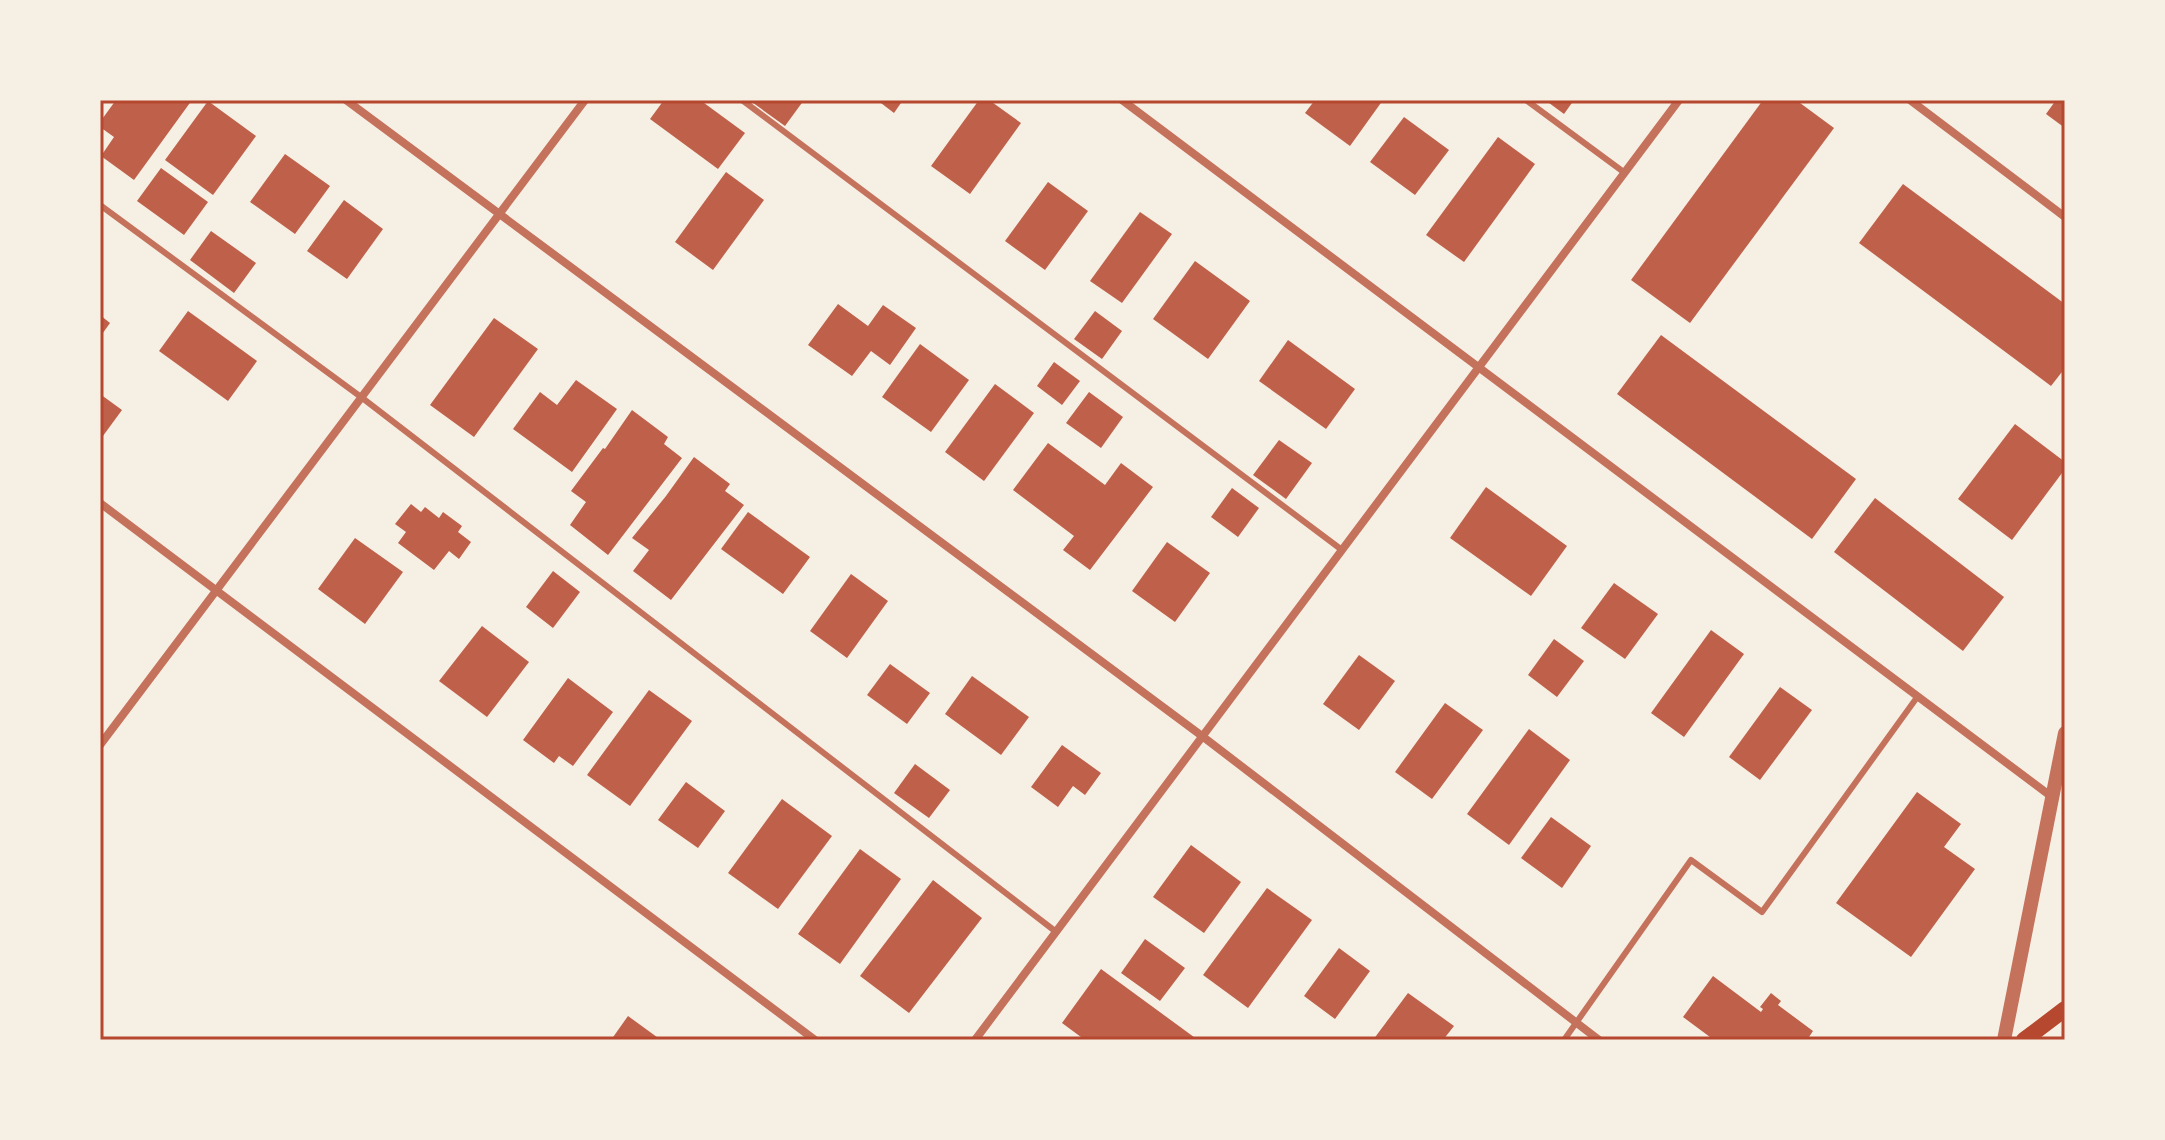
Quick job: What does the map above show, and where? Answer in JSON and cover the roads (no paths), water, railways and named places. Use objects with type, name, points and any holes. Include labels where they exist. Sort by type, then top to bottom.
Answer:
[{"type":"main road","points":[[2024,1040],[2065,1009]]},
{"type":"street","points":[[346,100],[1202,736],[1599,1040]]},
{"type":"street","points":[[100,745],[585,100]]},
{"type":"street","points":[[1122,100],[2052,797]]},
{"type":"street","points":[[975,1040],[1679,100]]},
{"type":"street","points":[[1910,100],[2065,217]]},
{"type":"street","points":[[100,503],[815,1040]]},
{"type":"street","points":[[2004,1040],[2065,733]]},
{"type":"lane","points":[[742,100],[1342,550]]},
{"type":"lane","points":[[1526,100],[1625,173]]},
{"type":"lane","points":[[100,205],[361,397],[1055,931]]},
{"type":"lane","points":[[1564,1040],[1691,860],[1762,912],[1918,696]]}]
